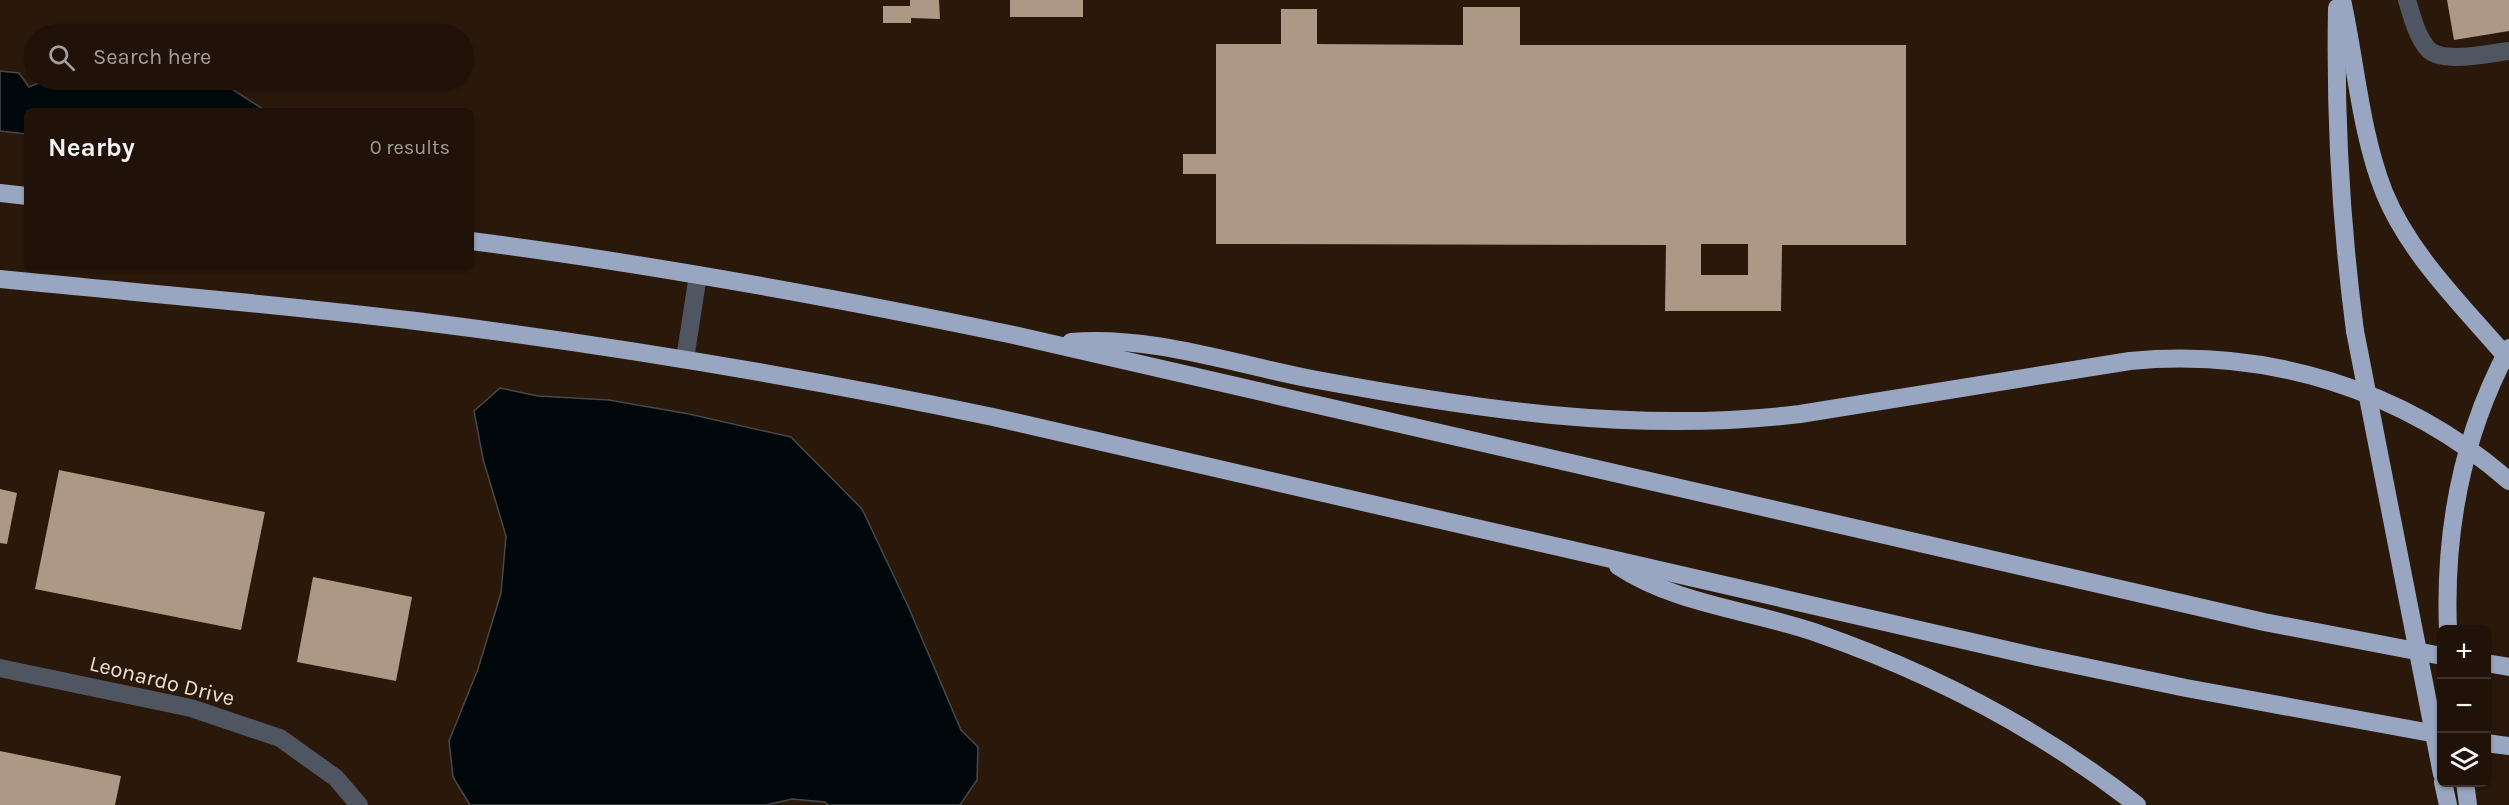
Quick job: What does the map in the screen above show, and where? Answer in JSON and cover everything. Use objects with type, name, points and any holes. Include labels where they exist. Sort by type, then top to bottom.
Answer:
[{"type":"highway","points":[[2337,0],[2336,74],[2339,140],[2355,331],[2437,749]]},
{"type":"highway","points":[[2342,0],[2368,140],[2390,206],[2418,251],[2509,360]]},
{"type":"highway","points":[[0,193],[24,196]]},
{"type":"highway","points":[[474,241],[698,275],[908,313],[2264,622],[2437,655]]},
{"type":"highway","points":[[0,279],[415,321],[685,359],[838,386],[993,417],[2064,663],[2437,734]]},
{"type":"highway","points":[[1052,344],[1099,340],[1133,341],[1308,378],[1399,394],[1577,418],[1662,423],[1746,420],[1800,414],[2130,361],[2168,358],[2226,359],[2290,369],[2368,394],[2409,413],[2447,435],[2509,481]]},
{"type":"highway","points":[[2448,625],[2448,554],[2461,472],[2481,410],[2509,348]]},
{"type":"highway","points":[[1606,558],[1664,591],[1804,629],[1920,674],[1985,706],[2043,739],[2137,805]]},
{"type":"highway","points":[[2491,664],[2509,667]]},
{"type":"highway","points":[[2491,744],[2509,746]]},
{"type":"highway","points":[[2444,787],[2448,805]]},
{"type":"highway","points":[[2466,787],[2468,805]]},
{"type":"street","points":[[2407,0],[2415,26],[2428,50],[2447,58],[2509,51]]},
{"type":"street","points":[[685,359],[698,275]]},
{"type":"street","name":"Leonardo Drive","points":[[0,668],[191,708],[280,738],[336,778],[359,805]]},
{"type":"shaded area","points":[[0,71],[19,73],[24,80],[24,90],[234,90],[261,108],[24,108],[24,134],[0,131]]},
{"type":"shaded area","points":[[500,388],[538,396],[609,400],[689,414],[791,437],[862,509],[908,606],[961,730],[978,747],[977,780],[960,805],[828,805],[825,802],[792,799],[766,805],[470,805],[453,777],[449,741],[478,669],[501,593],[506,536],[483,459],[474,411]]},
{"type":"building","points":[[910,0],[939,0],[940,19],[911,18],[911,23],[883,23],[883,6],[910,6]]},
{"type":"building","points":[[1010,0],[1083,0],[1083,17],[1010,17]]},
{"type":"building","points":[[2447,0],[2509,0],[2509,31],[2454,40]]},
{"type":"building","points":[[1463,7],[1520,7],[1520,45],[1906,45],[1906,245],[1782,245],[1781,311],[1665,311],[1666,245],[1216,244],[1216,174],[1183,174],[1183,154],[1216,154],[1216,44],[1281,44],[1281,9],[1317,9],[1317,44],[1463,45]],"holes":[[[1701,244],[1748,244],[1748,275],[1701,275]]]},
{"type":"building","points":[[59,470],[265,512],[241,630],[35,589]]},
{"type":"building","points":[[0,489],[17,493],[7,544],[0,543]]},
{"type":"building","points":[[313,577],[412,597],[396,681],[297,662]]},
{"type":"building","points":[[0,751],[121,776],[115,805],[0,805]]}]
